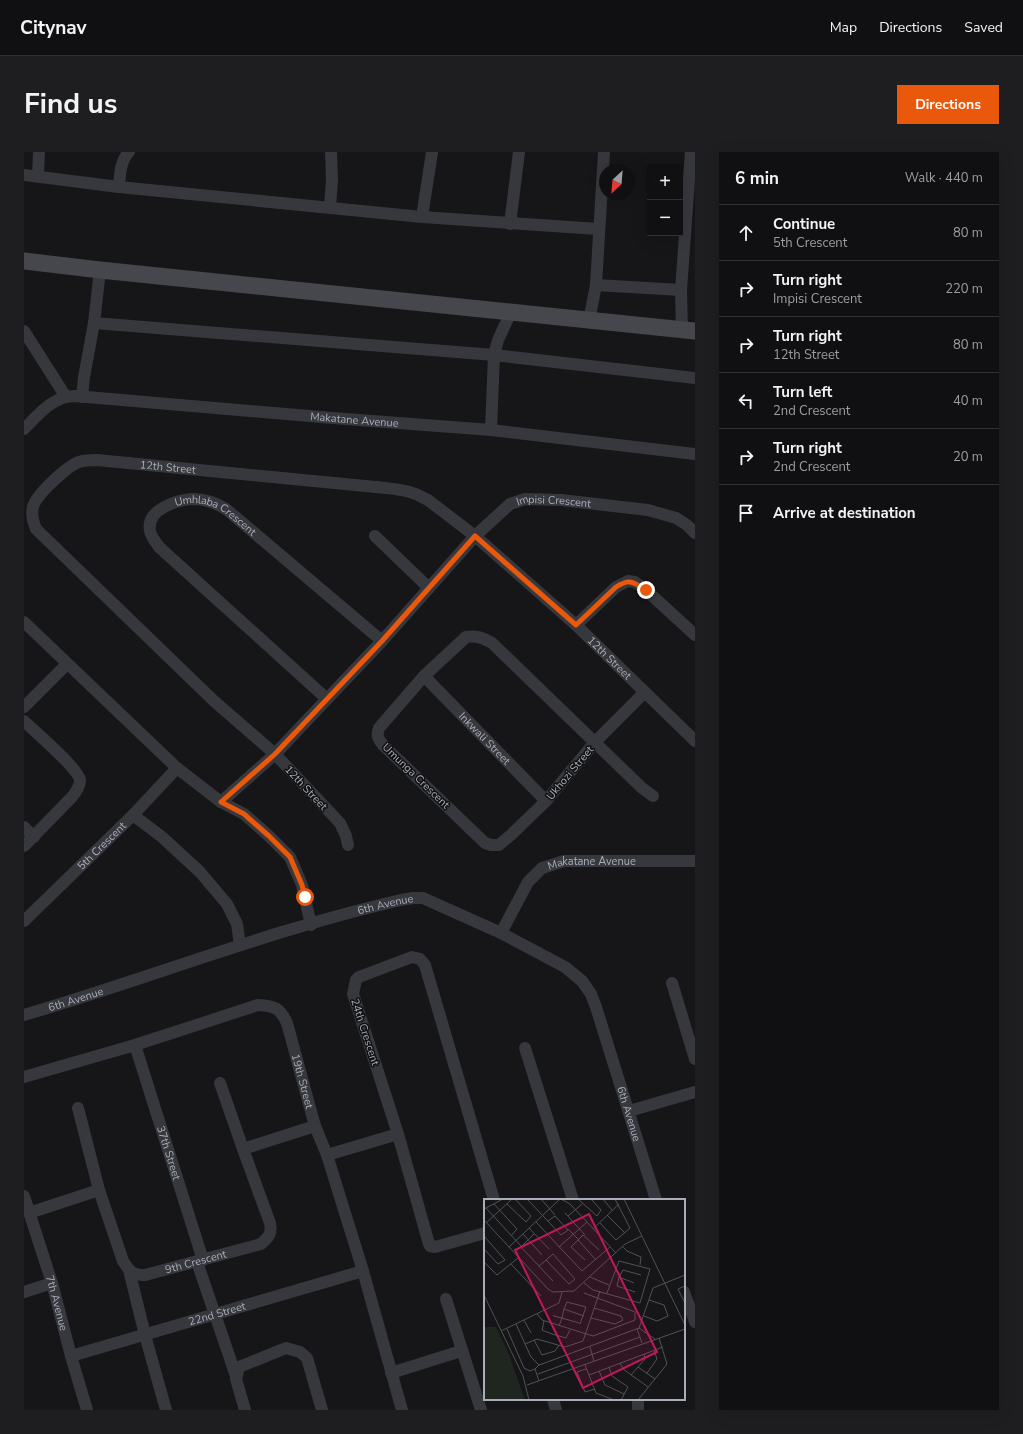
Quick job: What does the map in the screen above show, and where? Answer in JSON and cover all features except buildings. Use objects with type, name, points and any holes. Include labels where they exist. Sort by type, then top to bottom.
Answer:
[{"type":"main road","points":[[24,261],[688,331]]},
{"type":"street","points":[[38,176],[39,152]]},
{"type":"street","points":[[119,187],[121,167],[126,155],[129,152]]},
{"type":"street","points":[[330,207],[332,180],[331,152]]},
{"type":"street","points":[[422,217],[432,152]]},
{"type":"street","points":[[510,224],[519,152]]},
{"type":"street","points":[[589,321],[596,285],[598,229],[604,152]]},
{"type":"street","points":[[688,331],[681,290],[691,152]]},
{"type":"street","points":[[24,176],[38,176],[119,187],[422,217],[598,229]]},
{"type":"street","points":[[82,397],[84,377],[94,323],[100,270]]},
{"type":"street","points":[[596,285],[681,290]]},
{"type":"street","points":[[491,430],[494,355],[498,340],[511,312]]},
{"type":"street","points":[[94,323],[494,355],[695,378]]},
{"type":"street","points":[[24,331],[66,396],[55,401],[44,409],[24,429]]},
{"type":"street","name":"Makatane Avenue","points":[[66,396],[491,430],[695,454]]},
{"type":"street","name":"12th Street","points":[[348,845],[340,822],[275,754],[208,695],[36,528],[32,518],[33,507],[37,499],[53,481],[77,462],[97,460],[410,491],[428,500],[475,536],[576,625],[644,693],[695,741]]},
{"type":"street","name":"Umhlaba Crescent","points":[[327,699],[159,547],[153,538],[150,528],[152,519],[156,513],[169,504],[194,499],[206,500],[226,509],[382,641]]},
{"type":"street","name":"Impisi Crescent","points":[[221,802],[275,754],[382,641],[475,536],[510,504],[525,499],[561,500],[648,510],[676,518],[687,525],[695,533]]},
{"type":"street","points":[[375,536],[429,588]]},
{"type":"street","points":[[576,625],[616,587],[628,581],[635,582],[646,590],[695,635]]},
{"type":"street","points":[[24,622],[177,768],[221,802],[244,814],[290,857],[302,885],[310,925]]},
{"type":"street","name":"Umunga Crescent","points":[[491,845],[485,842],[378,740],[377,734],[379,728],[424,676],[466,636],[473,635],[482,637],[492,643],[595,742]]},
{"type":"street","points":[[24,707],[67,664]]},
{"type":"street","name":"Inkwali Street","points":[[424,676],[546,802]]},
{"type":"street","name":"Ukhozi Street","points":[[491,845],[499,845],[546,802],[595,742],[644,693]]},
{"type":"street","points":[[24,722],[63,758],[78,774],[80,779],[77,789],[72,797],[24,846]]},
{"type":"street","points":[[595,742],[642,788],[653,796]]},
{"type":"street","name":"5th Crescent","points":[[24,921],[133,815],[177,768]]},
{"type":"street","points":[[133,815],[162,837],[200,872],[227,904],[237,924],[240,945]]},
{"type":"street","points":[[24,827],[34,837]]},
{"type":"street","name":"Makatane Avenue","points":[[501,933],[528,882],[542,868],[564,861],[695,861]]},
{"type":"street","name":"6th Avenue","points":[[24,1014],[69,1002],[240,945],[390,902],[413,898],[423,898],[501,933],[565,968],[582,981],[591,994],[596,1007],[656,1199]]},
{"type":"street","name":"24th Crescent","points":[[484,1233],[436,1247],[430,1246],[398,1134],[353,994],[356,980],[359,977],[412,957],[420,959],[425,965],[494,1199]]},
{"type":"street","points":[[672,983],[695,1059]]},
{"type":"street","name":"19th Street","points":[[24,1077],[135,1045],[258,1005],[269,1005],[282,1013],[287,1023],[315,1126],[327,1155],[363,1271],[402,1410]]},
{"type":"street","name":"37th Street","points":[[135,1045],[246,1410]]},
{"type":"street","points":[[525,1048],[573,1199]]},
{"type":"street","name":"9th Crescent","points":[[129,1270],[137,1275],[145,1276],[261,1244],[272,1231],[220,1083]]},
{"type":"street","points":[[629,1111],[695,1092]]},
{"type":"street","points":[[78,1108],[99,1190],[123,1261],[129,1270],[166,1410]]},
{"type":"street","points":[[243,1149],[315,1126]]},
{"type":"street","points":[[327,1155],[398,1134]]},
{"type":"street","points":[[30,1213],[99,1190]]},
{"type":"street","name":"7th Avenue","points":[[24,1196],[52,1283],[87,1410]]},
{"type":"street","name":"22nd Street","points":[[71,1356],[363,1271]]},
{"type":"street","points":[[24,1292],[52,1283]]},
{"type":"street","points":[[685,1295],[695,1322]]},
{"type":"street","points":[[446,1299],[461,1351],[481,1410]]},
{"type":"street","points":[[236,1376],[240,1367],[286,1348],[300,1352],[307,1358],[322,1410]]},
{"type":"street","points":[[391,1372],[461,1351]]},
{"type":"street","points":[[553,1400],[556,1410]]},
{"type":"route","points":[[305,897],[302,885],[290,857],[244,814],[221,802],[275,754],[382,641],[475,536],[576,625],[623,582],[635,582],[646,590]]}]
